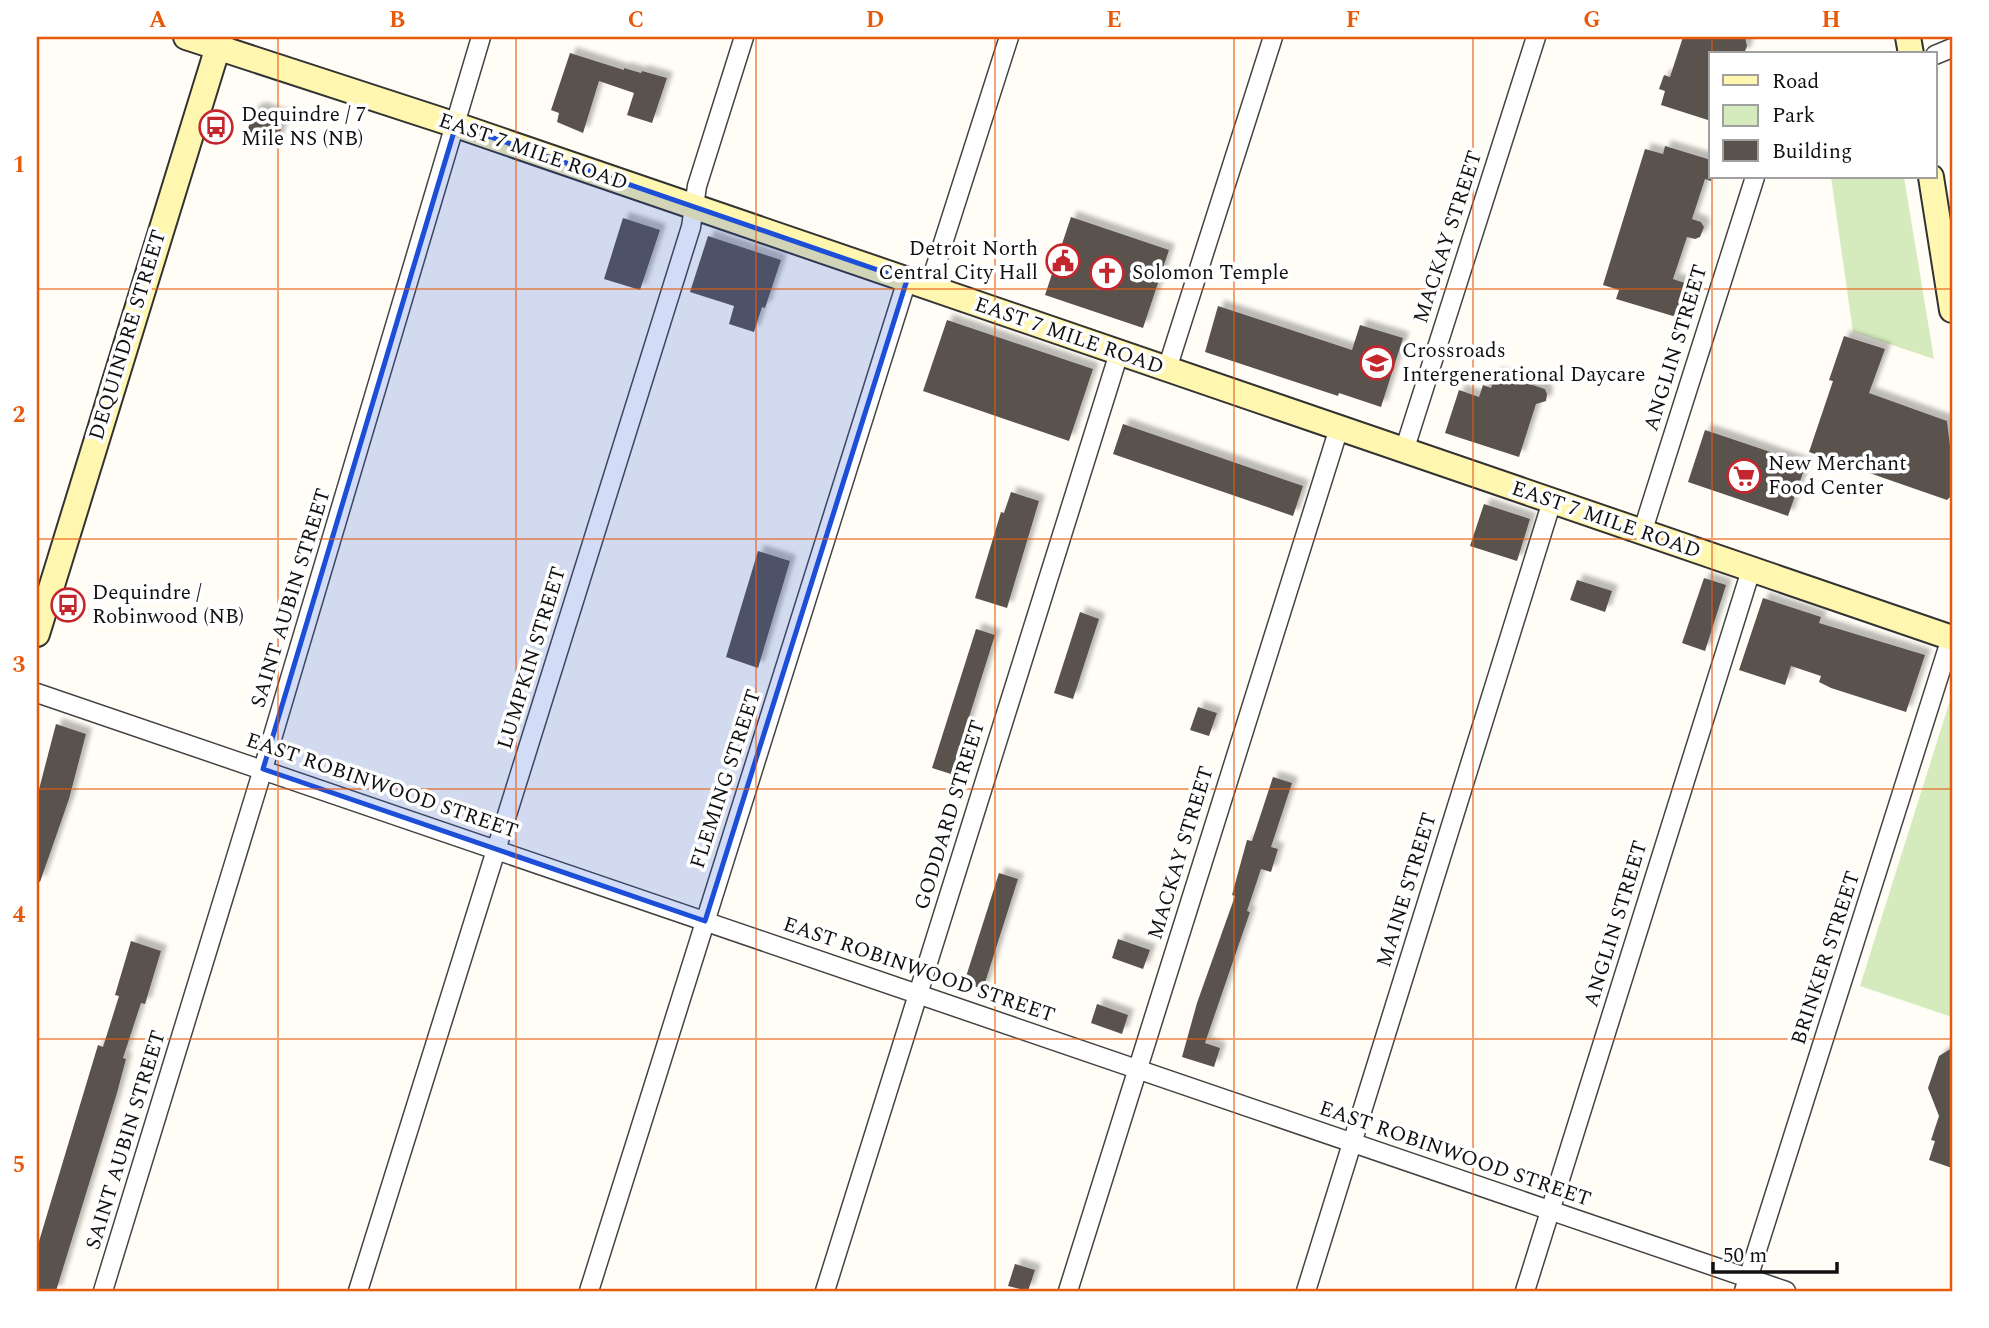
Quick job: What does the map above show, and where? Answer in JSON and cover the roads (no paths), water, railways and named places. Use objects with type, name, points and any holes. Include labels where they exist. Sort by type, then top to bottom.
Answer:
[{"type":"street","name":"EAST 7 MILE ROAD","points":[[186,37],[219,42],[1642,533],[1952,636]]},
{"type":"street","name":"SAINT AUBIN STREET","points":[[103,1291],[263,769],[481,37]]},
{"type":"street","name":"LUMPKIN STREET","points":[[358,1291],[691,227],[696,186],[744,37]]},
{"type":"street","name":"FLEMING STREET","points":[[589,1291],[705,920],[918,284],[967,169],[1009,37]]},
{"type":"street","points":[[1167,369],[1272,37]]},
{"type":"street","name":"MACKAY STREET","points":[[1404,451],[1536,37]]},
{"type":"street","name":"DEQUINDRE STREET","points":[[37,634],[219,42]]},
{"type":"street","name":"ANGLIN STREET","points":[[1642,533],[1755,178]]},
{"type":"street","points":[[1931,178],[1952,310]]},
{"type":"street","name":"GODDARD STREET","points":[[825,1291],[1119,353]]},
{"type":"street","name":"MACKAY STREET","points":[[1068,1291],[1339,428]]},
{"type":"street","name":"MAINE STREET","points":[[1306,1291],[1552,502]]},
{"type":"street","name":"ANGLIN STREET","points":[[1525,1291],[1751,570]]},
{"type":"street","name":"BRINKER STREET","points":[[1746,1285],[1952,636]]},
{"type":"street","name":"EAST ROBINWOOD STREET","points":[[37,693],[1550,1211],[1746,1285],[1786,1291]]},
{"type":"place","name":"Dequindre / 7 Mile NS (NB)","points":[[216,127]]},
{"type":"place","name":"Detroit North Central City Hall","points":[[1063,261]]},
{"type":"place","name":"Solomon Temple","points":[[1107,273]]},
{"type":"place","name":"Crossroads Intergenerational Daycare","points":[[1377,363]]},
{"type":"place","name":"New Merchant Food Center","points":[[1744,476]]},
{"type":"place","name":"Dequindre / Robinwood (NB)","points":[[68,605]]}]
